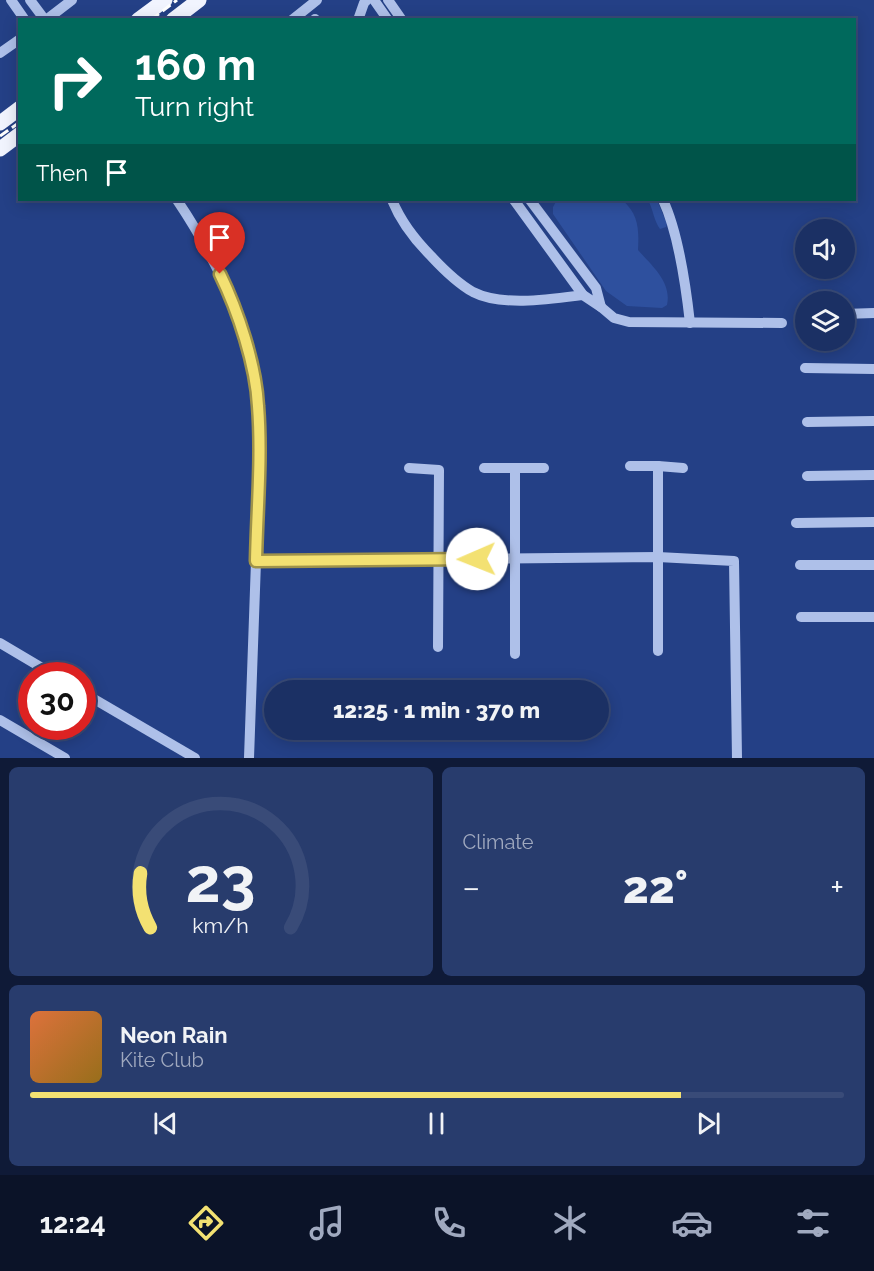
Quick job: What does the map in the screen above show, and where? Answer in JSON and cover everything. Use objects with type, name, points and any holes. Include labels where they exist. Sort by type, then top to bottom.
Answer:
[{"type":"main road","points":[[141,18],[165,0]]},
{"type":"main road","points":[[176,18],[199,0]]},
{"type":"main road","points":[[0,123],[18,110]]},
{"type":"main road","points":[[0,148],[18,135]]},
{"type":"street","points":[[11,0],[24,18]]},
{"type":"street","points":[[30,0],[44,18]]},
{"type":"street","points":[[49,18],[72,0]]},
{"type":"street","points":[[294,18],[317,0]]},
{"type":"street","points":[[359,18],[367,0]]},
{"type":"street","points":[[374,0],[387,18]]},
{"type":"street","points":[[388,0],[401,18]]},
{"type":"street","points":[[0,53],[18,40]]},
{"type":"street","points":[[178,201],[194,225],[227,288],[242,330],[258,404],[260,449],[249,758]]},
{"type":"street","points":[[392,201],[400,219],[415,240],[449,276],[475,293],[494,298],[518,300],[583,295]]},
{"type":"street","points":[[515,201],[583,295],[614,318],[629,322],[782,323]]},
{"type":"street","points":[[663,201],[669,213],[687,295],[690,323]]},
{"type":"street","points":[[525,215],[533,203],[596,288],[601,307]]},
{"type":"street","points":[[855,314],[874,313]]},
{"type":"street","points":[[806,368],[874,369]]},
{"type":"street","points":[[807,422],[874,421]]},
{"type":"street","points":[[658,465],[658,651]]},
{"type":"street","points":[[630,466],[658,465],[683,468]]},
{"type":"street","points":[[409,468],[439,470],[438,647]]},
{"type":"street","points":[[484,468],[544,468]]},
{"type":"street","points":[[515,468],[515,654]]},
{"type":"street","points":[[807,476],[874,475]]},
{"type":"street","points":[[796,523],[874,522]]},
{"type":"street","points":[[256,561],[658,557],[734,561],[737,758]]},
{"type":"street","points":[[800,565],[874,565]]},
{"type":"street","points":[[801,617],[874,617]]},
{"type":"street","points":[[0,644],[31,662]]},
{"type":"street","points":[[96,700],[195,758]]},
{"type":"street","points":[[0,720],[64,758]]},
{"type":"shaded area","points":[[556,201],[623,201],[628,205],[637,223],[638,250],[655,268],[664,282],[667,289],[667,305],[662,308],[627,306],[606,291],[553,214]]},
{"type":"shaded area","points":[[648,201],[657,201],[667,224],[666,227],[660,229]]},
{"type":"railway","points":[[154,18],[177,0]]},
{"type":"railway","points":[[0,136],[18,123]]},
{"type":"route","points":[[220,274],[242,330],[258,404],[260,449],[256,561],[477,559]]}]
